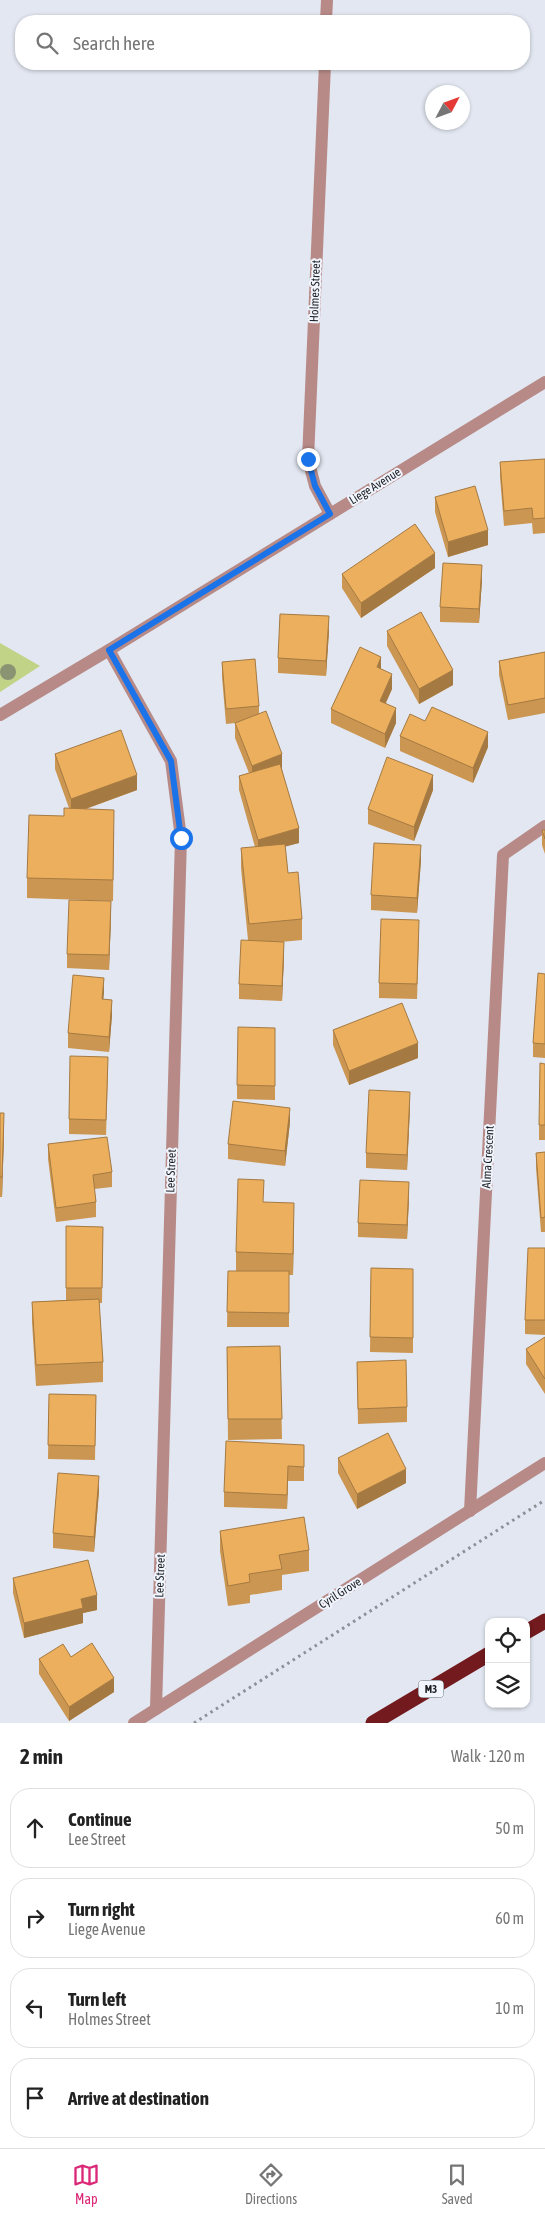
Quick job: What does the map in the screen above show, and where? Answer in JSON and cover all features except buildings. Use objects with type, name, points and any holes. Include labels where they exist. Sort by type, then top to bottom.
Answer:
[{"type":"highway","points":[[530,1630],[545,1621]]},
{"type":"highway","name":"M3","points":[[372,1723],[485,1656]]},
{"type":"street","points":[[326,15],[327,0]]},
{"type":"street","name":"Holmes Street","points":[[325,70],[308,459],[315,486],[330,514]]},
{"type":"street","name":"Liege Avenue","points":[[0,715],[545,382]]},
{"type":"street","name":"Lee Street","points":[[109,650],[171,761],[181,838],[156,1709]]},
{"type":"street","name":"Alma Crescent","points":[[470,1511],[503,855],[545,826]]},
{"type":"street","name":"Cyril Grove","points":[[134,1723],[545,1463]]},
{"type":"path","points":[[194,1723],[545,1500]]},
{"type":"green space","points":[[0,643],[40,666],[0,692]]},
{"type":"route","points":[[181,838],[171,761],[109,650],[330,514],[315,486],[308,459]]}]
